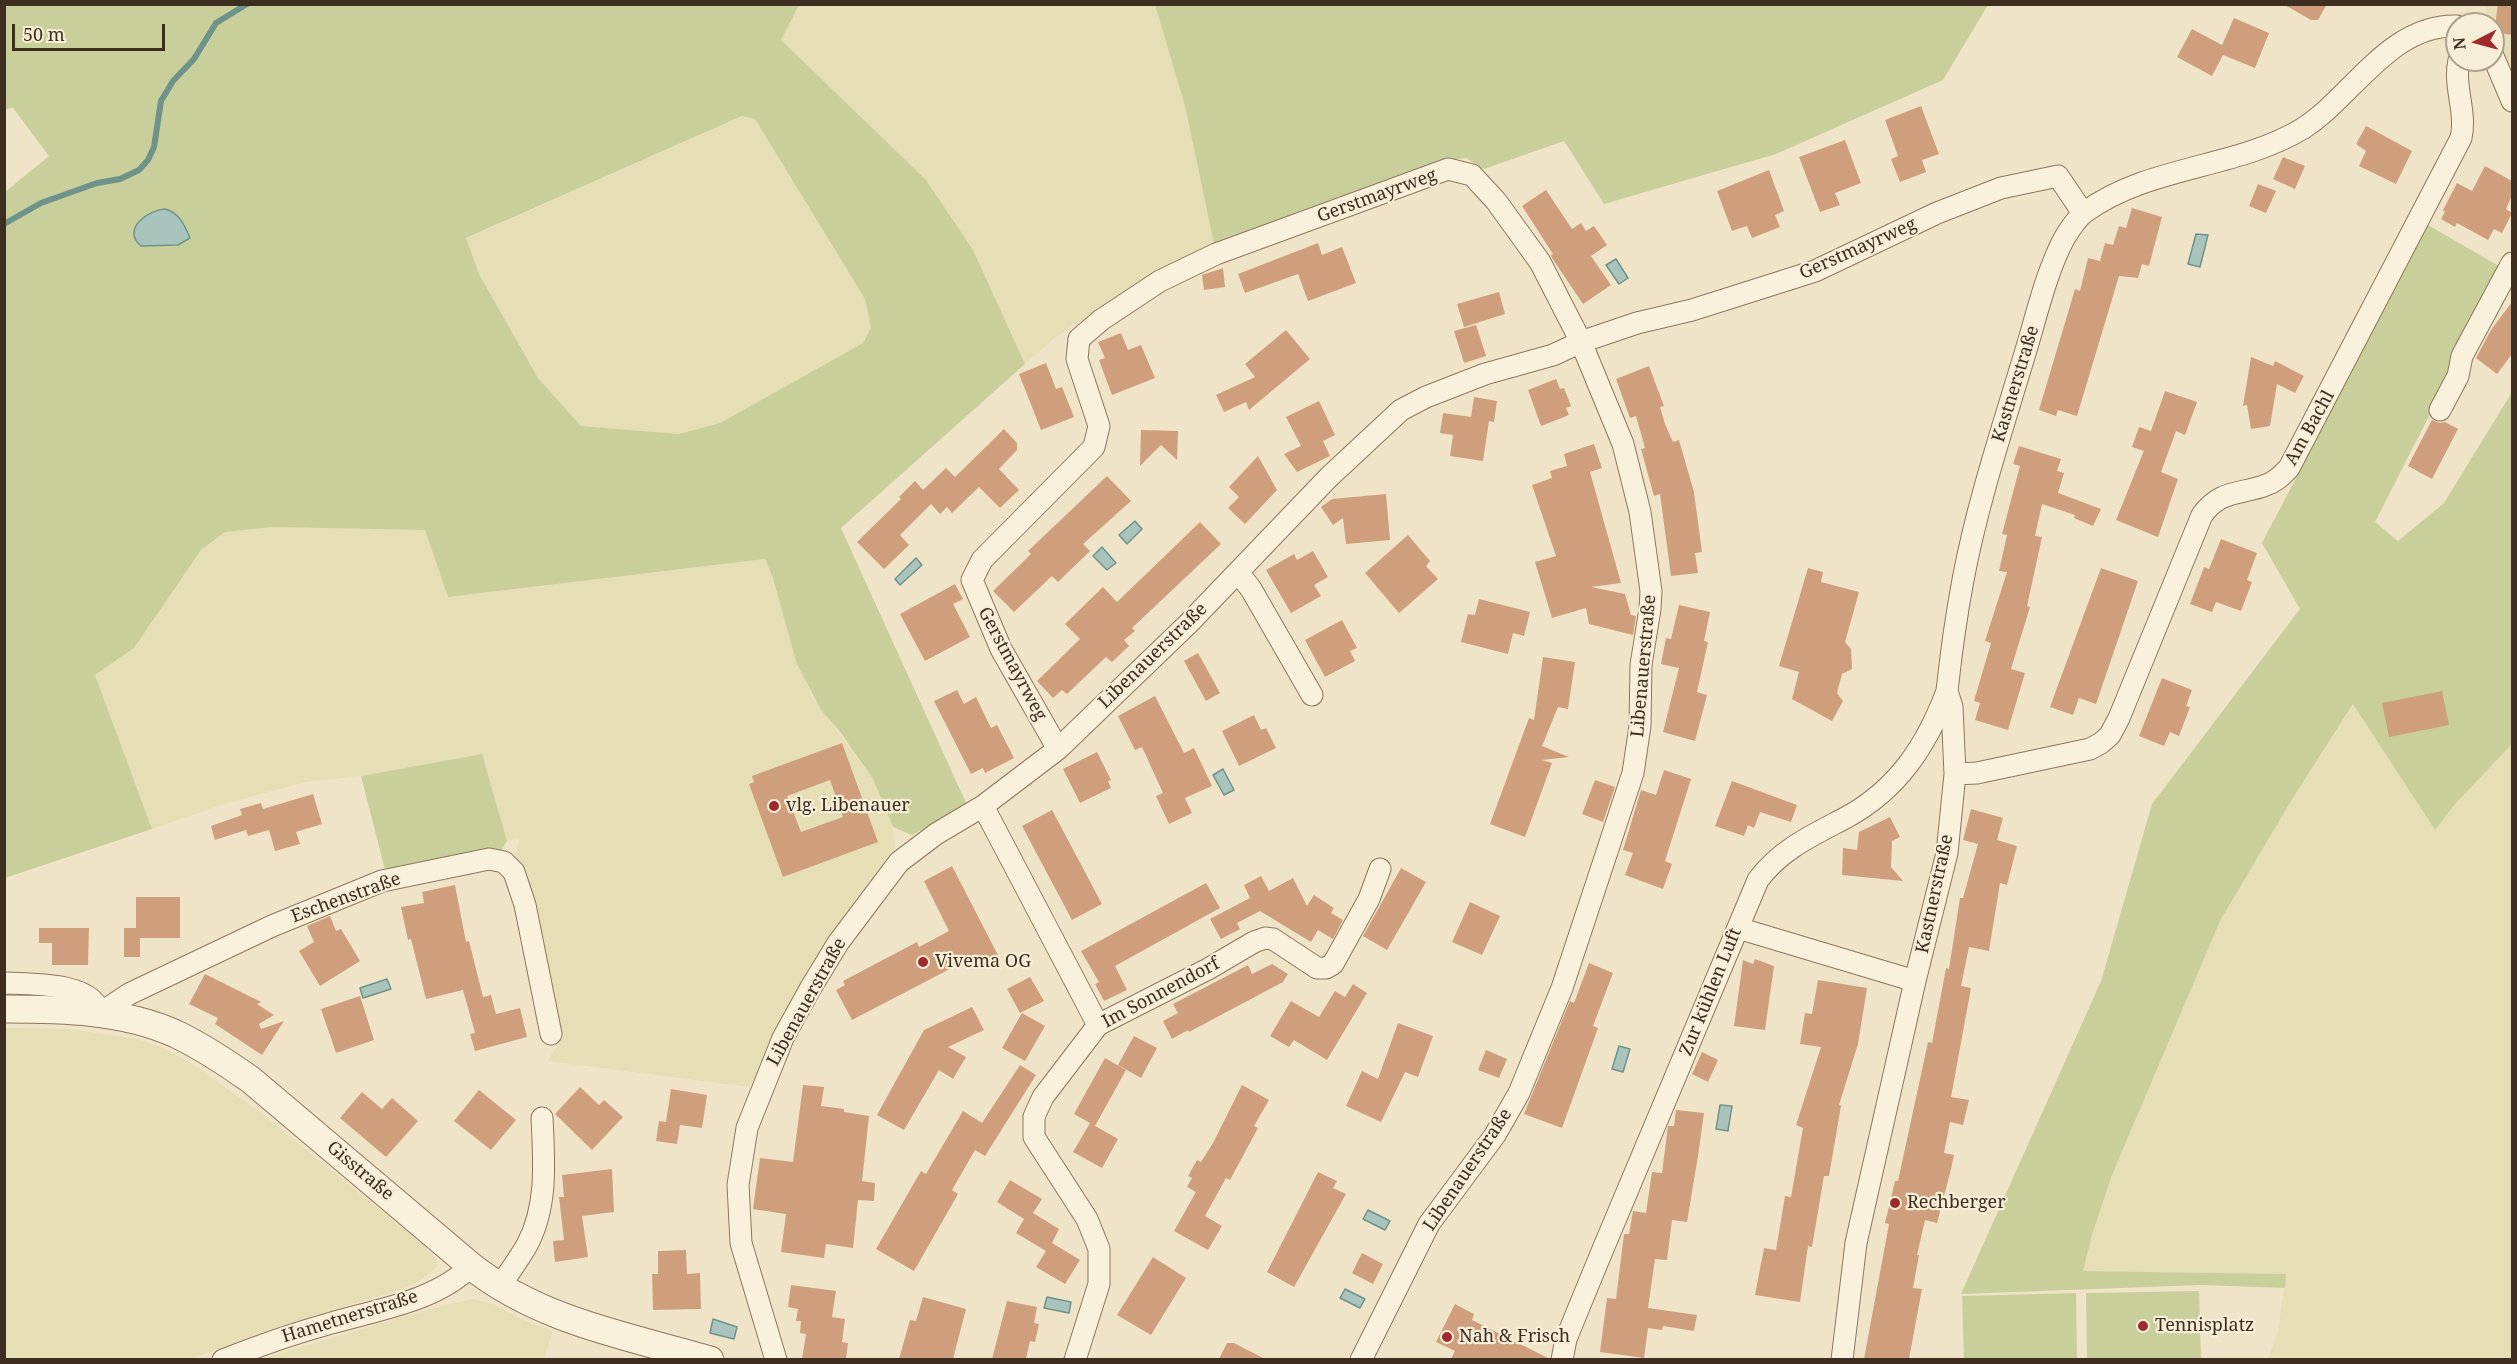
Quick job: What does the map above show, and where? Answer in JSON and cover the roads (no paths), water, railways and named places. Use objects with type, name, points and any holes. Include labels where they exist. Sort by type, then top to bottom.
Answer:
[{"type":"street","name":"Kastnerstraße","points":[[1842,1359],[1856,1243],[1915,981],[1947,853],[1955,774],[1953,719],[1947,691],[1963,580],[1982,497],[2053,268],[2066,237],[2084,213],[2120,192],[2151,179],[2282,139],[2324,113],[2381,57],[2426,31],[2445,26]]},
{"type":"street","name":"Am Bachl","points":[[1955,774],[1977,773],[2080,752],[2101,744],[2110,735],[2202,515],[2219,498],[2265,486],[2278,480],[2289,468],[2344,365],[2461,138],[2464,124],[2458,72]]},
{"type":"street","points":[[2500,72],[2512,101]]},
{"type":"street","name":"Gerstmayrweg","points":[[1058,749],[1001,649],[972,580],[982,560],[1094,447],[1099,426],[1077,359],[1079,339],[1101,320],[1160,280],[1216,254],[1448,169],[1472,175],[1496,201],[1540,262],[1581,342],[1637,323],[1759,291],[1815,271],[1937,213],[2019,182],[2058,176],[2084,213]]},
{"type":"street","points":[[2440,410],[2458,376],[2462,356],[2512,262]]},
{"type":"street","name":"Libenauerstraße","points":[[776,1359],[744,1258],[738,1220],[738,1174],[750,1117],[769,1068],[796,1014],[829,957],[877,888],[911,852],[983,806],[1058,749],[1238,572],[1329,477],[1401,410],[1461,382],[1553,355],[1581,342],[1623,444],[1640,512],[1651,591],[1641,665],[1640,726],[1633,773],[1562,988],[1519,1093],[1495,1135],[1429,1224],[1361,1359]]},
{"type":"street","points":[[1238,572],[1251,589],[1312,695]]},
{"type":"street","name":"Zur kühlen Luft","points":[[1562,1359],[1566,1339],[1758,880],[1779,856],[1872,801],[1893,784],[1909,766],[1923,743],[1947,691]]},
{"type":"street","points":[[983,806],[1098,1025]]},
{"type":"street","name":"Eschenstraße","points":[[99,1014],[129,994],[251,936],[382,881],[489,859],[504,862],[514,872],[525,905],[551,1034]]},
{"type":"street","name":"Im Sonnendorf","points":[[1075,1359],[1099,1284],[1099,1249],[1087,1219],[1034,1137],[1034,1117],[1043,1097],[1098,1025],[1265,938],[1279,941],[1317,968],[1326,968],[1338,957],[1354,930],[1380,869]]},
{"type":"street","points":[[1738,928],[1915,981]]},
{"type":"street","points":[[4,982],[43,984],[79,992],[94,1000],[99,1014]]},
{"type":"street","name":"Gisstraße","points":[[4,1009],[99,1014],[130,1019],[175,1034],[215,1055],[284,1106],[471,1266],[499,1287],[533,1305],[658,1352],[710,1359]]},
{"type":"street","points":[[499,1287],[527,1244],[538,1215],[543,1180],[542,1118]]},
{"type":"street","name":"Hametnerstraße","points":[[223,1359],[275,1340],[418,1297],[451,1283],[471,1266]]},
{"type":"water","points":[[165,209],[178,216],[190,238],[178,245],[141,246],[136,240],[135,227],[151,213]]},
{"type":"water","points":[[2196,234],[2208,235],[2200,267],[2188,264]]},
{"type":"water","points":[[1616,259],[1628,278],[1619,284],[1606,265]]},
{"type":"water","points":[[1135,521],[1142,529],[1127,544],[1119,535]]},
{"type":"water","points":[[1102,547],[1116,563],[1107,570],[1093,556]]},
{"type":"water","points":[[916,558],[922,565],[900,585],[895,579]]},
{"type":"water","points":[[1223,769],[1234,790],[1224,795],[1213,775]]},
{"type":"water","points":[[387,979],[391,989],[363,998],[360,988]]},
{"type":"water","points":[[1619,1046],[1630,1049],[1623,1072],[1612,1069]]},
{"type":"water","points":[[1720,1105],[1732,1106],[1728,1131],[1716,1129]]},
{"type":"water","points":[[1368,1210],[1390,1221],[1385,1230],[1363,1219]]},
{"type":"water","points":[[1345,1289],[1365,1299],[1360,1308],[1340,1298]]},
{"type":"water","points":[[1047,1297],[1071,1302],[1069,1313],[1044,1308]]},
{"type":"water","points":[[713,1319],[737,1327],[734,1339],[710,1333]]},
{"type":"waterway","points":[[4,224],[41,203],[97,183],[120,179],[139,170],[148,160],[154,147],[161,101],[173,81],[194,59],[216,23],[247,4]]},
{"type":"place","name":"vlg. Libenauer","points":[[774,806]]},
{"type":"place","name":"Vivema OG","points":[[923,962]]},
{"type":"place","name":"Rechberger","points":[[1895,1203]]},
{"type":"place","name":"Tennisplatz","points":[[2143,1326]]},
{"type":"place","name":"Nah & Frisch","points":[[1447,1337]]}]
